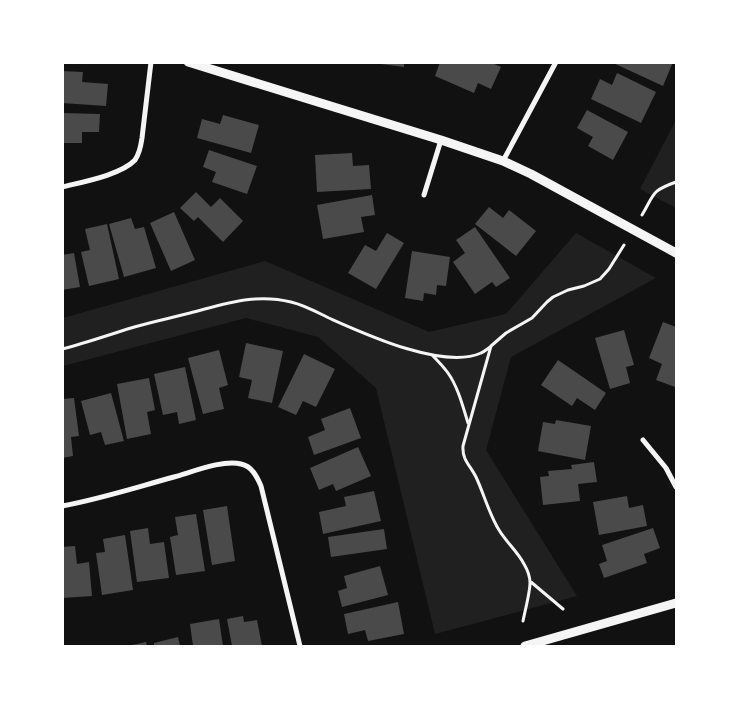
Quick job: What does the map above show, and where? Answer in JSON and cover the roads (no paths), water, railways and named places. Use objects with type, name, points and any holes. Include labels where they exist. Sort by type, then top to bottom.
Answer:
[{"type":"street","points":[[62,187],[117,171],[136,159],[142,138],[151,62]]},
{"type":"street","points":[[188,62],[503,161],[531,174],[676,253]]},
{"type":"street","points":[[503,161],[556,62]]},
{"type":"street","points":[[424,195],[441,140]]},
{"type":"street","points":[[643,440],[666,468],[676,487]]},
{"type":"street","points":[[62,506],[218,465],[233,462],[243,464],[251,469],[261,486],[300,646]]},
{"type":"street","points":[[525,646],[676,603]]}]
